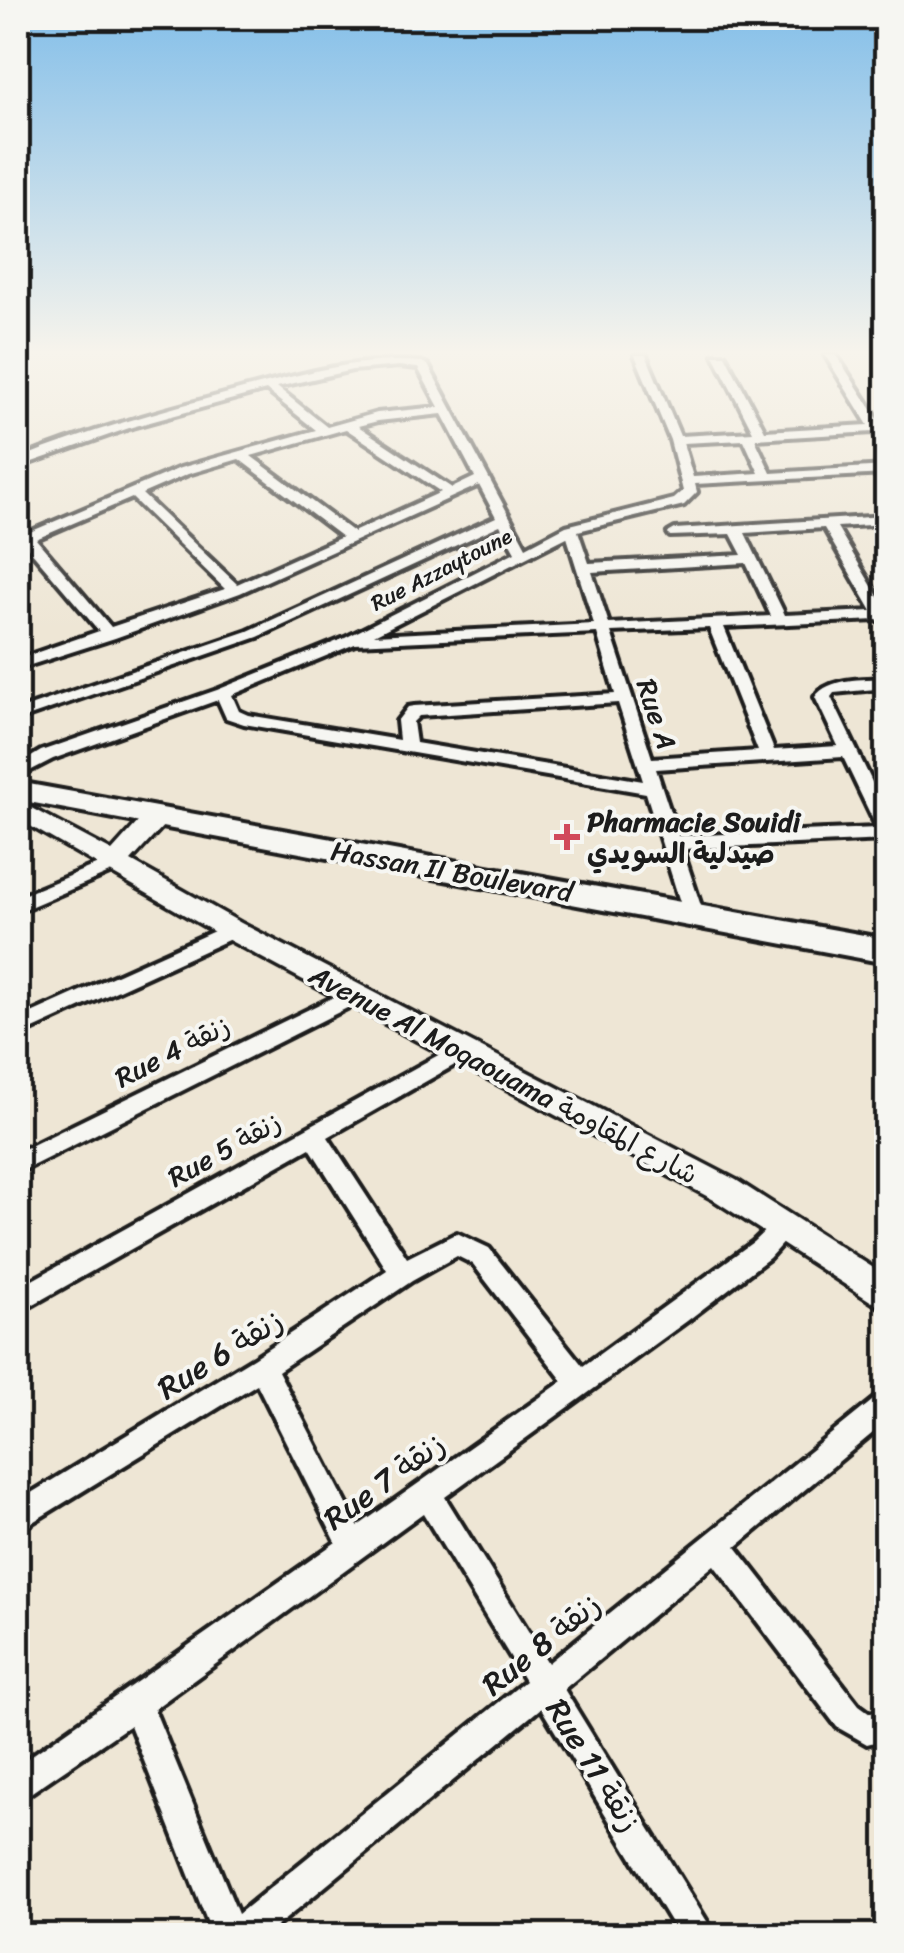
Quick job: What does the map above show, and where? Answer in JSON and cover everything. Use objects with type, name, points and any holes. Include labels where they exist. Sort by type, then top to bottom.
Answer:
[{"type":"main road","name":"Hassan II Boulevard","points":[[18,791],[886,951]]},
{"type":"street","points":[[18,463],[62,446]]},
{"type":"street","points":[[110,635],[22,540],[132,491],[269,446]]},
{"type":"street","points":[[380,446],[451,493]]},
{"type":"street","points":[[466,446],[522,553]]},
{"type":"street","points":[[678,446],[688,481],[688,498],[666,507],[688,562]]},
{"type":"street","points":[[757,446],[767,477]]},
{"type":"street","points":[[241,454],[353,539]]},
{"type":"street","points":[[688,481],[886,470]]},
{"type":"street","points":[[18,664],[235,590],[482,478]]},
{"type":"street","points":[[132,491],[235,590]]},
{"type":"street","name":"Rue Azzaytoune","points":[[18,772],[46,755],[223,692],[350,641],[571,530],[666,507]]},
{"type":"street","points":[[18,714],[253,634],[504,518]]},
{"type":"street","points":[[675,533],[886,520]]},
{"type":"street","points":[[350,641],[780,620],[884,619],[828,524]]},
{"type":"street","points":[[736,529],[780,620]]},
{"type":"street","name":"Rue A","points":[[571,530],[694,915]]},
{"type":"street","points":[[583,568],[750,559]]},
{"type":"street","points":[[714,623],[768,756]]},
{"type":"street","points":[[669,843],[884,821],[825,694],[830,690],[886,684]]},
{"type":"street","points":[[223,692],[232,714],[244,719],[652,788]]},
{"type":"street","points":[[408,748],[405,722],[414,711],[622,698]]},
{"type":"street","points":[[644,764],[850,751]]},
{"type":"street","name":"Avenue Al Moqaouama شارع المقاومة","points":[[18,809],[232,930],[726,1190],[886,1295]]},
{"type":"street","points":[[18,905],[115,863],[157,816]]},
{"type":"street","points":[[18,1028],[232,930]]},
{"type":"street","name":"Rue 4 زنقة","points":[[18,1163],[354,995]]},
{"type":"street","name":"Rue 5 زنقة","points":[[18,1301],[460,1052]]},
{"type":"street","points":[[314,1134],[404,1273]]},
{"type":"street","name":"Rue 7 زنقة","points":[[18,1783],[733,1272],[785,1227]]},
{"type":"street","name":"Rue 6 زنقة","points":[[18,1517],[456,1244],[481,1256],[579,1380]]},
{"type":"street","points":[[262,1367],[353,1546]]},
{"type":"street","name":"Rue 8 زنقة","points":[[234,1936],[546,1688],[886,1406]]},
{"type":"street","name":"Rue 11 زنقة","points":[[426,1492],[691,1932]]},
{"type":"street","points":[[718,1546],[848,1716],[867,1730],[886,1724]]},
{"type":"street","points":[[136,1702],[234,1936]]},
{"type":"place","name":"Pharmacie Souidi صيدلية السويدي","points":[[567,837]]}]
